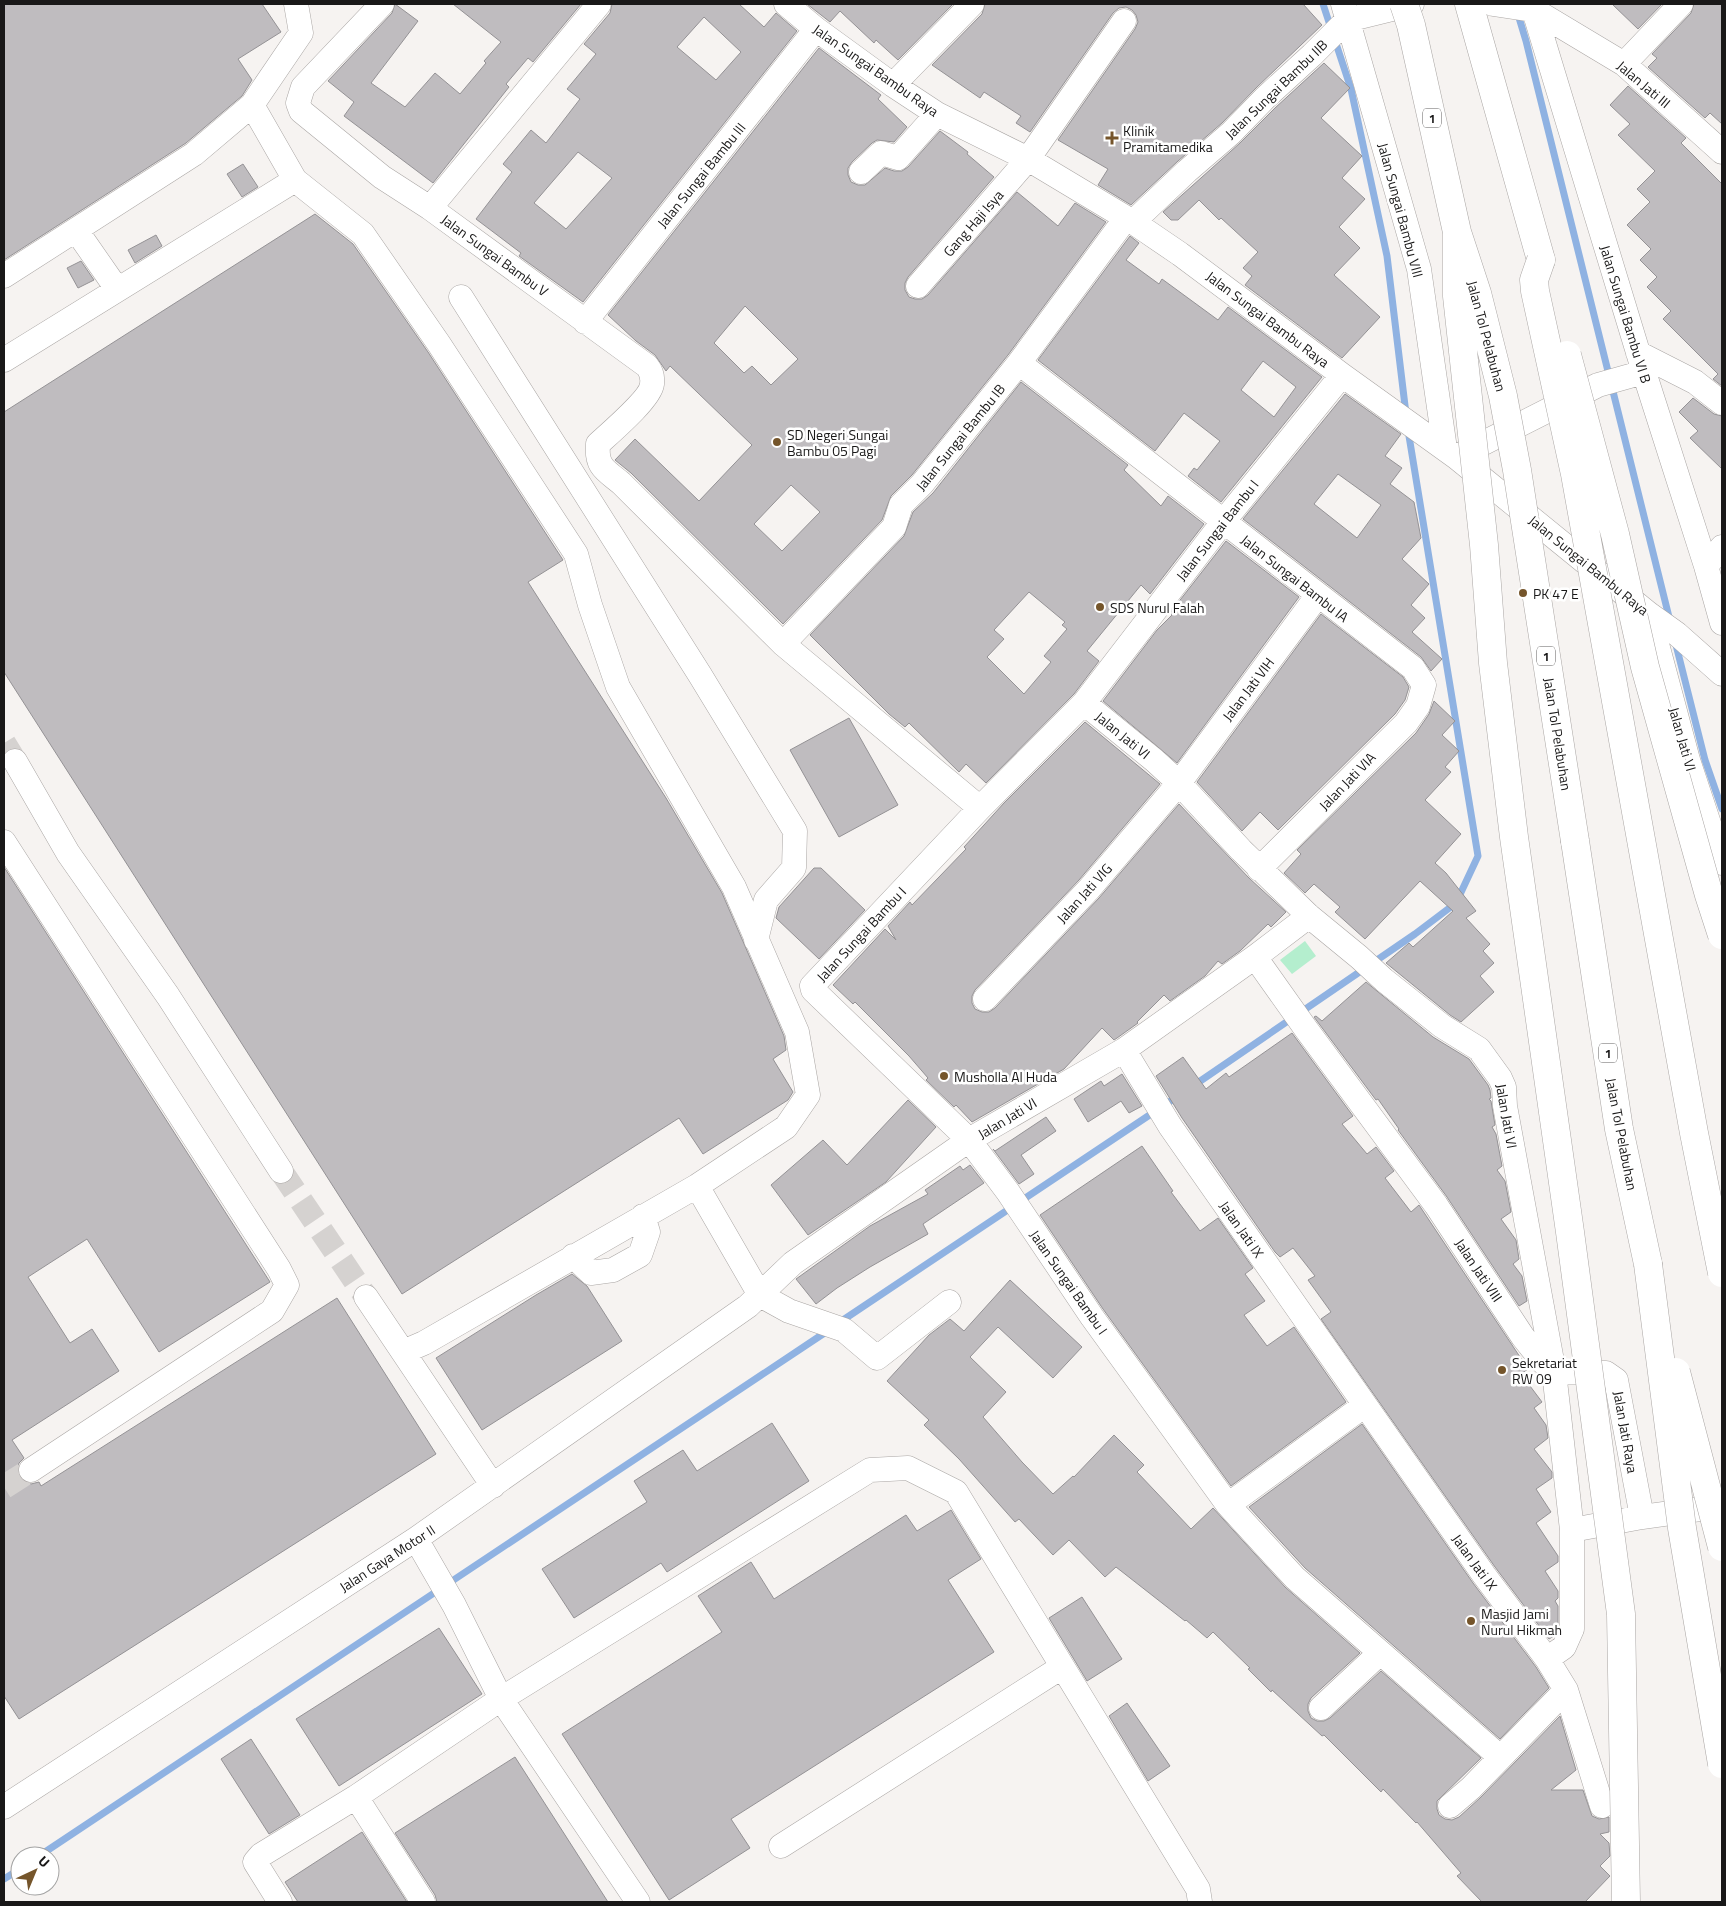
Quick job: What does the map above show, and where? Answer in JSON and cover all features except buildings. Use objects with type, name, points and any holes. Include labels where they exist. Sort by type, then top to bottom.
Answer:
[{"type":"highway","name":"Jalan Tol Pelabuhan","points":[[1404,4],[1411,25],[1457,232],[1477,293],[1503,396],[1517,470],[1619,1129],[1648,1264]]},
{"type":"highway","points":[[1469,4],[1615,534],[1645,667],[1722,936]]},
{"type":"highway","points":[[1457,232],[1457,296],[1484,545],[1493,663],[1514,837],[1570,1232],[1621,1614],[1626,1902]]},
{"type":"highway","points":[[1541,260],[1534,280],[1535,291],[1574,474],[1694,1133],[1722,1273]]},
{"type":"highway","points":[[1648,1264],[1722,1547]]},
{"type":"highway","points":[[1648,1264],[1682,1528],[1722,1764]]},
{"type":"street","points":[[4,276],[194,154],[252,105],[301,33],[296,4]]},
{"type":"street","points":[[382,4],[303,87],[298,103],[301,111],[382,177],[430,208]]},
{"type":"street","name":"Jalan Sungai Bambu V","points":[[599,4],[430,208],[646,366],[651,372],[652,385],[648,396],[598,444],[597,456],[602,468],[621,483],[783,644]]},
{"type":"street","name":"Jalan Sungai Bambu Raya","points":[[786,4],[816,29],[893,85],[937,114],[1028,159],[1130,220],[1180,254],[1342,375],[1451,453],[1722,674]]},
{"type":"street","points":[[893,85],[972,4]]},
{"type":"street","name":"Jalan Sungai Bambu IIB","points":[[1130,220],[1232,133],[1265,98],[1319,47],[1344,16],[1412,4]]},
{"type":"street","points":[[1624,64],[1681,4]]},
{"type":"street","name":"Jalan Jati III","points":[[1516,6],[1624,64],[1722,152]]},
{"type":"street","name":"Jalan Sungai Bambu VI B","points":[[1516,6],[1641,363],[1706,566],[1722,624]]},
{"type":"street","name":"Jalan Sungai Bambu VIII","points":[[1344,16],[1419,270],[1451,453]]},
{"type":"street","name":"Gang Haji Isya","points":[[918,286],[1028,159],[1124,21]]},
{"type":"street","name":"Jalan Sungai Bambu III","points":[[585,322],[816,29]]},
{"type":"street","points":[[252,105],[295,180],[363,234],[439,344],[576,554],[590,604],[618,687],[734,886],[797,1032],[808,1095],[786,1126],[697,1186],[424,1342],[403,1352]]},
{"type":"street","points":[[861,172],[882,153],[898,158],[937,114]]},
{"type":"street","points":[[4,360],[295,180]]},
{"type":"street","name":"Jalan Sungai Bambu IB","points":[[783,644],[894,527],[901,505],[922,484],[1130,220]]},
{"type":"street","points":[[76,230],[116,290]]},
{"type":"street","points":[[461,297],[700,675],[795,831],[794,868],[766,900],[756,940]]},
{"type":"street","name":"Jalan Sungai Bambu IA","points":[[1019,363],[1413,668],[1424,685]]},
{"type":"street","points":[[1451,453],[1598,385],[1621,378],[1641,363],[1695,382],[1722,403]]},
{"type":"street","name":"Jalan Sungai Bambu I","points":[[1342,375],[1222,522],[1084,704],[980,808],[812,986],[813,990],[969,1140],[1008,1192],[1092,1316],[1228,1505],[1295,1578],[1500,1757]]},
{"type":"street","points":[[1706,566],[1722,547]]},
{"type":"street","name":"Jalan Jati VIH","points":[[1179,783],[1318,595]]},
{"type":"street","name":"Jalan Jati VI","points":[[1663,624],[1688,760],[1722,863]]},
{"type":"street","points":[[783,644],[980,808]]},
{"type":"street","name":"Jalan Jati VIA","points":[[1259,869],[1406,723],[1418,706],[1424,685]]},
{"type":"street","name":"Jalan Jati VI","points":[[1084,704],[1154,760],[1179,783],[1259,869],[1308,916],[1442,1026],[1479,1049],[1500,1078],[1504,1087],[1505,1106],[1554,1372]]},
{"type":"street","points":[[15,761],[68,853],[168,996],[281,1170]]},
{"type":"street","name":"Jalan Jati VIG","points":[[985,999],[1089,889],[1179,783]]},
{"type":"street","points":[[4,842],[279,1269],[287,1285],[272,1311],[31,1470]]},
{"type":"street","name":"Jalan Jati VI","points":[[760,1295],[793,1263],[969,1140],[1124,1050],[1256,957],[1308,916]]},
{"type":"street","name":"Jalan Jati VIII","points":[[1256,957],[1306,1029],[1436,1205],[1523,1336],[1543,1362],[1554,1372]]},
{"type":"street","name":"Jalan Jati IX","points":[[1124,1050],[1170,1126],[1566,1690],[1602,1806]]},
{"type":"street","points":[[697,1186],[760,1295],[789,1311],[844,1330],[877,1358],[949,1302]]},
{"type":"street","points":[[573,1256],[590,1273],[614,1270],[640,1255],[648,1232],[642,1216]]},
{"type":"street","name":"Jalan Gaya Motor II","points":[[4,1807],[416,1539],[748,1306],[760,1295]]},
{"type":"street","points":[[366,1297],[493,1486]]},
{"type":"street","points":[[1546,1659],[1564,1647],[1572,1628],[1572,1530],[1554,1372]]},
{"type":"street","name":"Jalan Jati Raya","points":[[1554,1372],[1606,1373],[1616,1380],[1642,1517]]},
{"type":"street","points":[[1228,1505],[1365,1405]]},
{"type":"street","points":[[280,1902],[255,1862],[261,1855],[356,1797],[501,1700],[870,1470],[908,1468],[956,1492],[1198,1889],[1200,1902]]},
{"type":"street","points":[[1572,1530],[1642,1517],[1722,1506]]},
{"type":"street","points":[[416,1539],[454,1605],[501,1700],[638,1902]]},
{"type":"street","points":[[1321,1708],[1380,1653]]},
{"type":"street","points":[[781,1846],[1062,1667]]},
{"type":"street","points":[[1450,1806],[1471,1788],[1566,1690]]},
{"type":"street","points":[[356,1797],[422,1902]]},
{"type":"green space","points":[[1305,941],[1316,956],[1292,974],[1280,960]]},
{"type":"waterway","points":[[1323,4],[1351,89],[1387,256],[1406,414]]},
{"type":"waterway","points":[[1517,11],[1670,621]]},
{"type":"waterway","points":[[1193,1086],[1415,934],[1456,903],[1478,856],[1408,430]]},
{"type":"waterway","points":[[1675,641],[1705,760],[1722,809]]},
{"type":"waterway","points":[[840,1322],[1178,1096]]},
{"type":"waterway","points":[[54,1846],[829,1330]]},
{"type":"waterway","points":[[4,1879],[10,1875]]},
{"type":"tunnel","points":[[4,743],[15,761]]},
{"type":"tunnel","points":[[281,1171],[366,1297]]},
{"type":"tunnel","points":[[4,1487],[31,1470]]},
{"type":"place","name":"Klinik Pramitamedika","points":[[1112,138]]},
{"type":"place","name":"SD Negeri Sungai Bambu 05 Pagi","points":[[777,442]]},
{"type":"place","name":"PK 47 E","points":[[1523,593]]},
{"type":"place","name":"SDS Nurul Falah","points":[[1100,607]]},
{"type":"place","name":"Musholla Al Huda","points":[[944,1076]]},
{"type":"place","name":"Sekretariat RW 09","points":[[1502,1370]]},
{"type":"place","name":"Masjid Jami Nurul Hikmah","points":[[1471,1621]]}]
